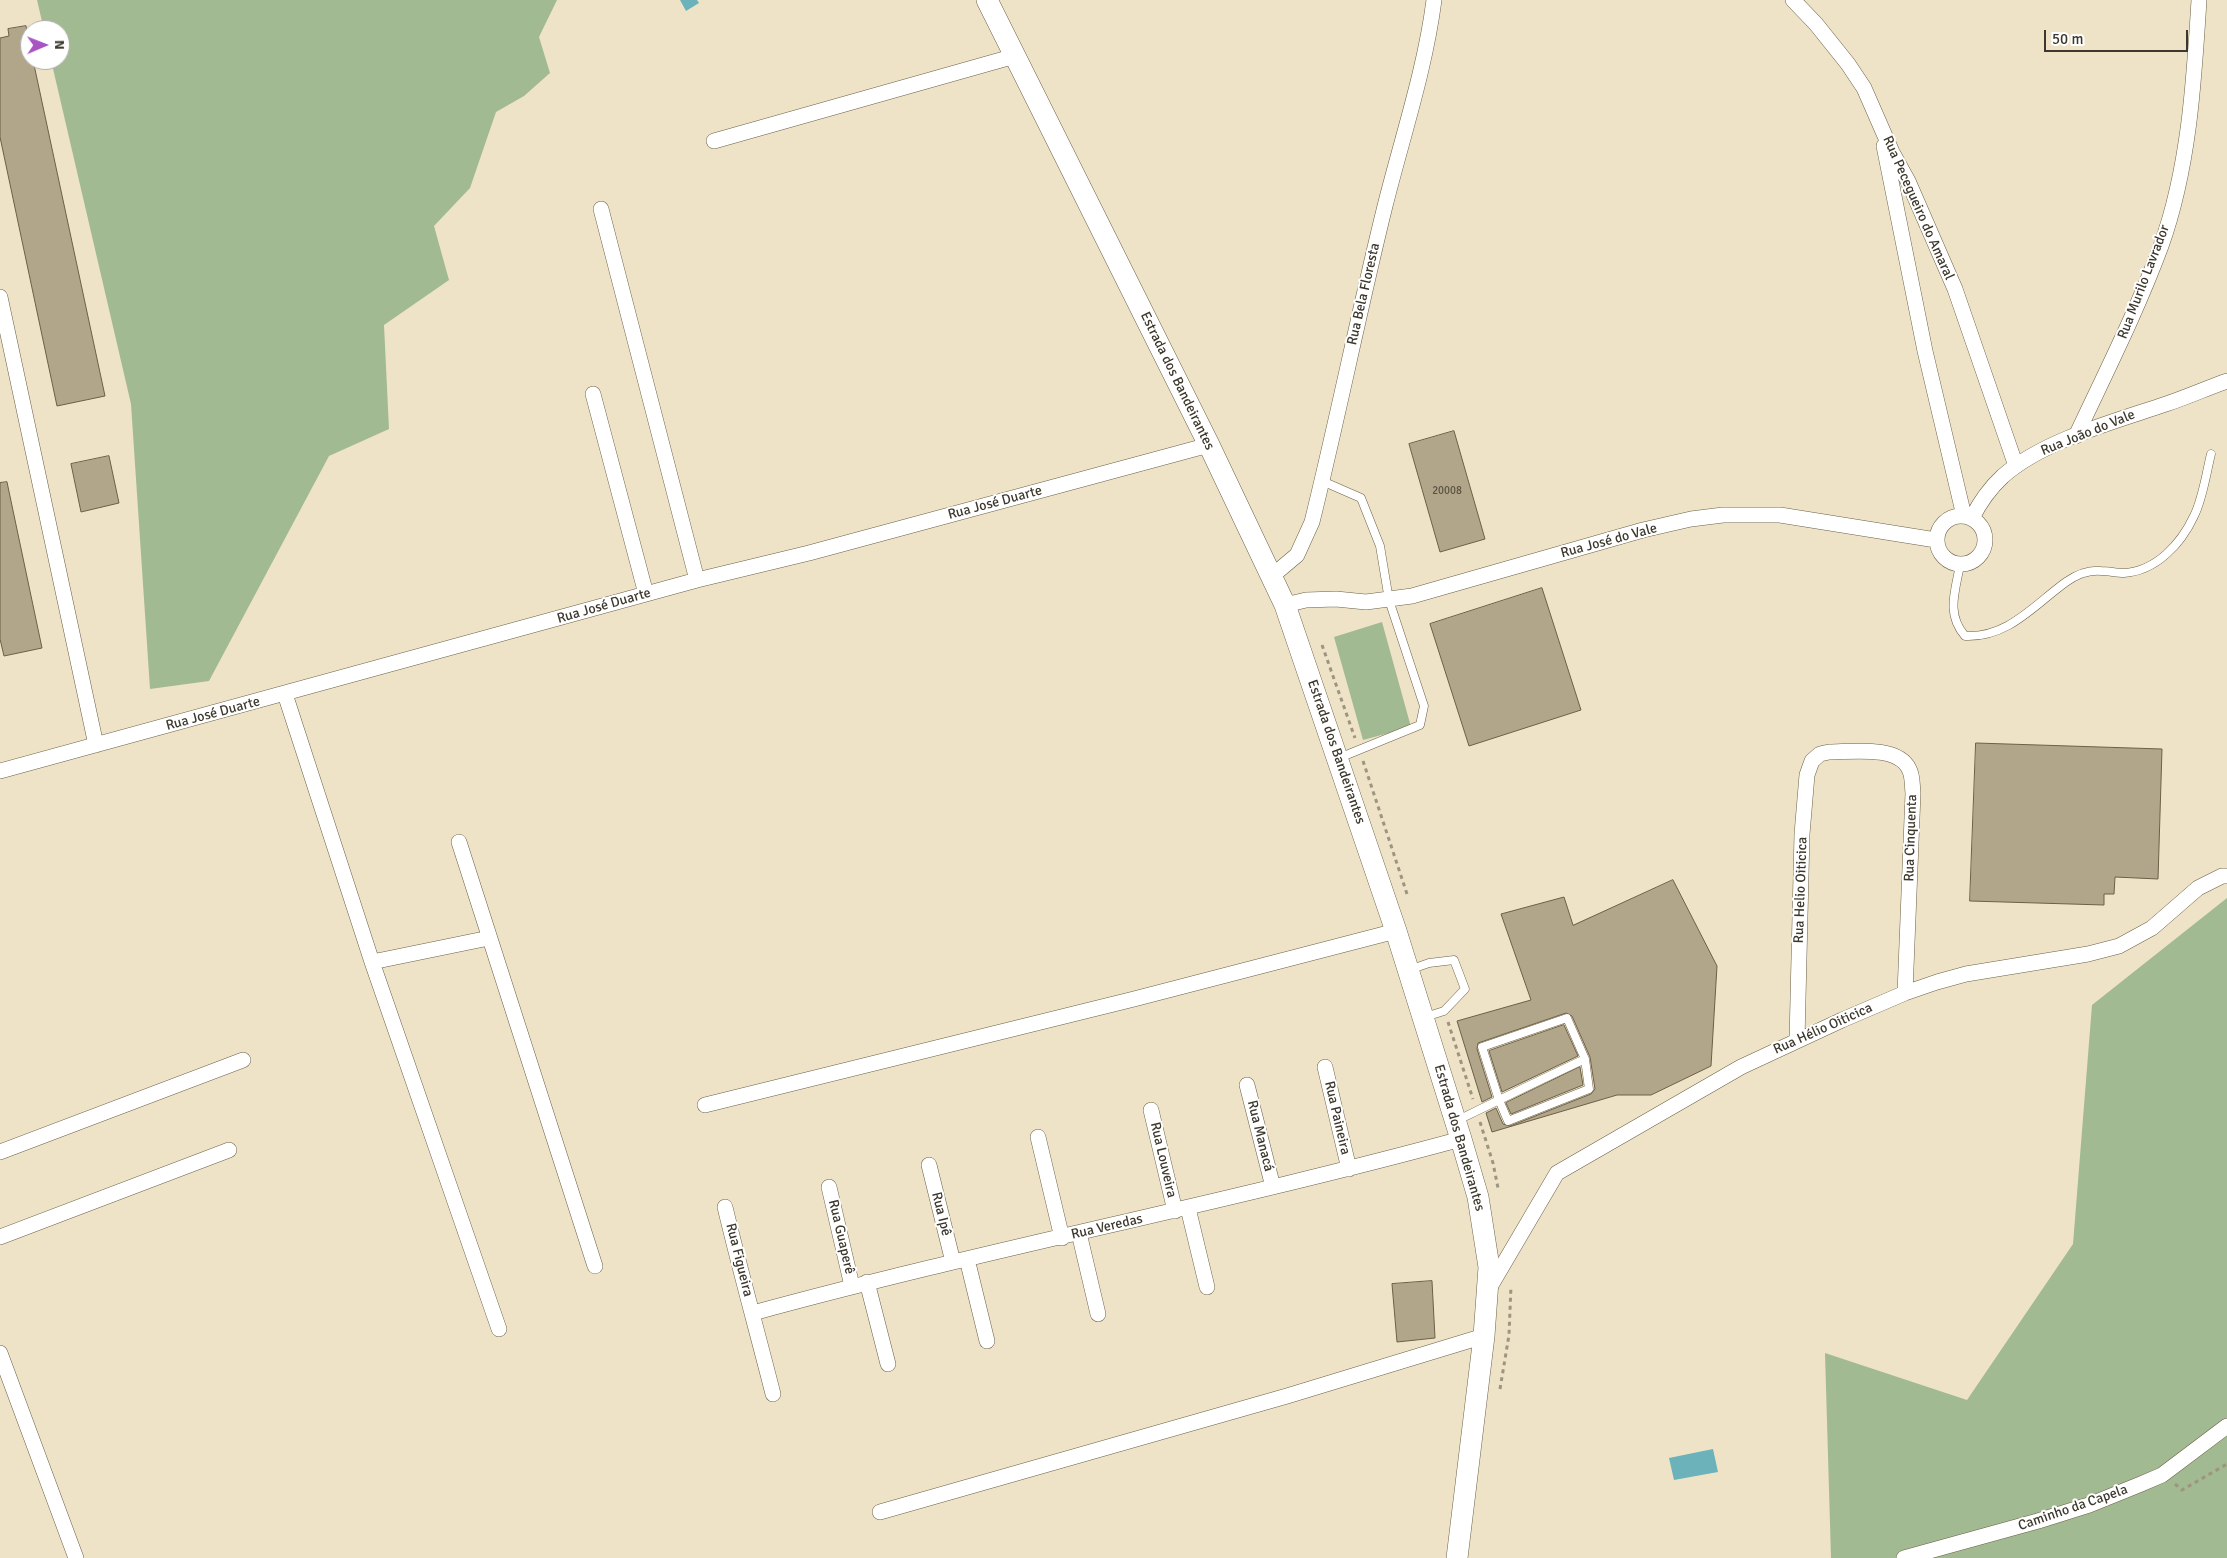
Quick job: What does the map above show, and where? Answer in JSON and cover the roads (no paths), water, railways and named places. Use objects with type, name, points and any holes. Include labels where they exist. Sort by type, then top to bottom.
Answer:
[{"type":"main road","name":"Estrada dos Bandeirantes","points":[[987,0],[1209,445],[1285,605],[1396,931],[1458,1130],[1478,1197],[1489,1267],[1484,1336],[1457,1558]]},
{"type":"street","name":"Rua Bela Floresta","points":[[1272,576],[1298,555],[1312,522],[1373,255],[1415,91],[1434,0]]},
{"type":"street","name":"Rua Pecegueiro do Amaral","points":[[1793,0],[1816,24],[1848,64],[1864,88],[1876,113],[1925,216],[1955,289],[2016,466]]},
{"type":"street","name":"Rua Murilo Lavrador","points":[[2076,436],[2121,341],[2161,245],[2181,171],[2194,78],[2199,0]]},
{"type":"street","points":[[714,141],[1015,56]]},
{"type":"street","points":[[1876,113],[1897,206],[1925,351],[1968,517]]},
{"type":"street","points":[[601,209],[697,580]]},
{"type":"street","points":[[0,297],[96,745]]},
{"type":"street","name":"Rua João do Vale","points":[[1968,517],[1991,488],[2016,466],[2076,436],[2227,381]]},
{"type":"street","points":[[593,394],[646,594]]},
{"type":"street","name":"Rua José Duarte","points":[[0,771],[697,580],[809,553],[1209,445]]},
{"type":"street","name":"Rua José do Vale","points":[[1285,605],[1306,600],[1389,600],[1412,596],[1643,530],[1691,519],[1723,515],[1780,515],[1936,540]]},
{"type":"street","points":[[1956,516],[1968,517],[1979,524],[1983,531],[1984,546],[1976,560],[1960,565],[1947,561],[1941,556],[1936,540],[1941,525],[1956,516]]},
{"type":"street","points":[[285,694],[372,962],[499,1330]]},
{"type":"street","name":"Rua Cinquenta","points":[[1829,752],[1887,754],[1899,757],[1910,771],[1913,793],[1904,993]]},
{"type":"street","name":"Rua Helio Oiticica","points":[[1797,1040],[1802,834],[1807,775],[1812,761],[1820,754],[1829,752]]},
{"type":"street","points":[[459,842],[595,1266]]},
{"type":"street","name":"Rua Hélio Oiticica","points":[[1488,1291],[1557,1173],[1741,1067],[1904,993],[1966,974],[2088,954],[2119,946],[2152,928],[2198,888],[2222,876],[2227,876]]},
{"type":"street","points":[[704,1105],[1134,999],[1396,931]]},
{"type":"street","points":[[372,962],[489,938]]},
{"type":"street","points":[[0,1152],[243,1060]]},
{"type":"street","name":"Rua Paineira","points":[[1325,1067],[1349,1168]]},
{"type":"street","name":"Rua Manacá","points":[[1247,1085],[1273,1187]]},
{"type":"street","name":"Rua Louveira","points":[[1151,1110],[1207,1286]]},
{"type":"street","name":"Rua Veredas","points":[[753,1313],[860,1284],[1062,1238],[1349,1168],[1458,1130]]},
{"type":"street","points":[[1038,1137],[1062,1238]]},
{"type":"street","points":[[0,1237],[229,1150]]},
{"type":"street","name":"Rua Ipê","points":[[929,1165],[987,1341]]},
{"type":"street","name":"Rua Guaperê","points":[[829,1187],[888,1364]]},
{"type":"street","name":"Rua Figueira","points":[[725,1207],[745,1292],[753,1313],[773,1394]]},
{"type":"street","points":[[1080,1233],[1098,1314]]},
{"type":"street","points":[[880,1512],[1287,1396],[1484,1336]]},
{"type":"street","points":[[0,1354],[76,1558]]},
{"type":"street","name":"Caminho da Capela","points":[[1904,1558],[1960,1544],[2089,1505],[2155,1478],[2179,1464],[2227,1426]]},
{"type":"lane","points":[[1960,565],[1953,616],[1956,626],[1965,636],[1982,637],[1995,633],[2026,614],[2066,583],[2081,574],[2101,570],[2118,573],[2135,572],[2155,564],[2177,544],[2195,516],[2211,454]]},
{"type":"lane","points":[[1322,481],[1361,498],[1380,546],[1389,600],[1424,706],[1420,725],[1338,758]]},
{"type":"lane","points":[[1408,970],[1429,963],[1454,960],[1465,989],[1444,1010],[1423,1018]]},
{"type":"lane","points":[[1567,1018],[1585,1059],[1589,1088],[1508,1120],[1499,1100],[1482,1047],[1567,1018]]},
{"type":"lane","points":[[1458,1130],[1499,1100],[1585,1059]]},
{"type":"water","points":[[680,0],[697,0],[699,3],[686,11]]},
{"type":"water","points":[[1713,1449],[1718,1472],[1674,1480],[1669,1458]]}]
